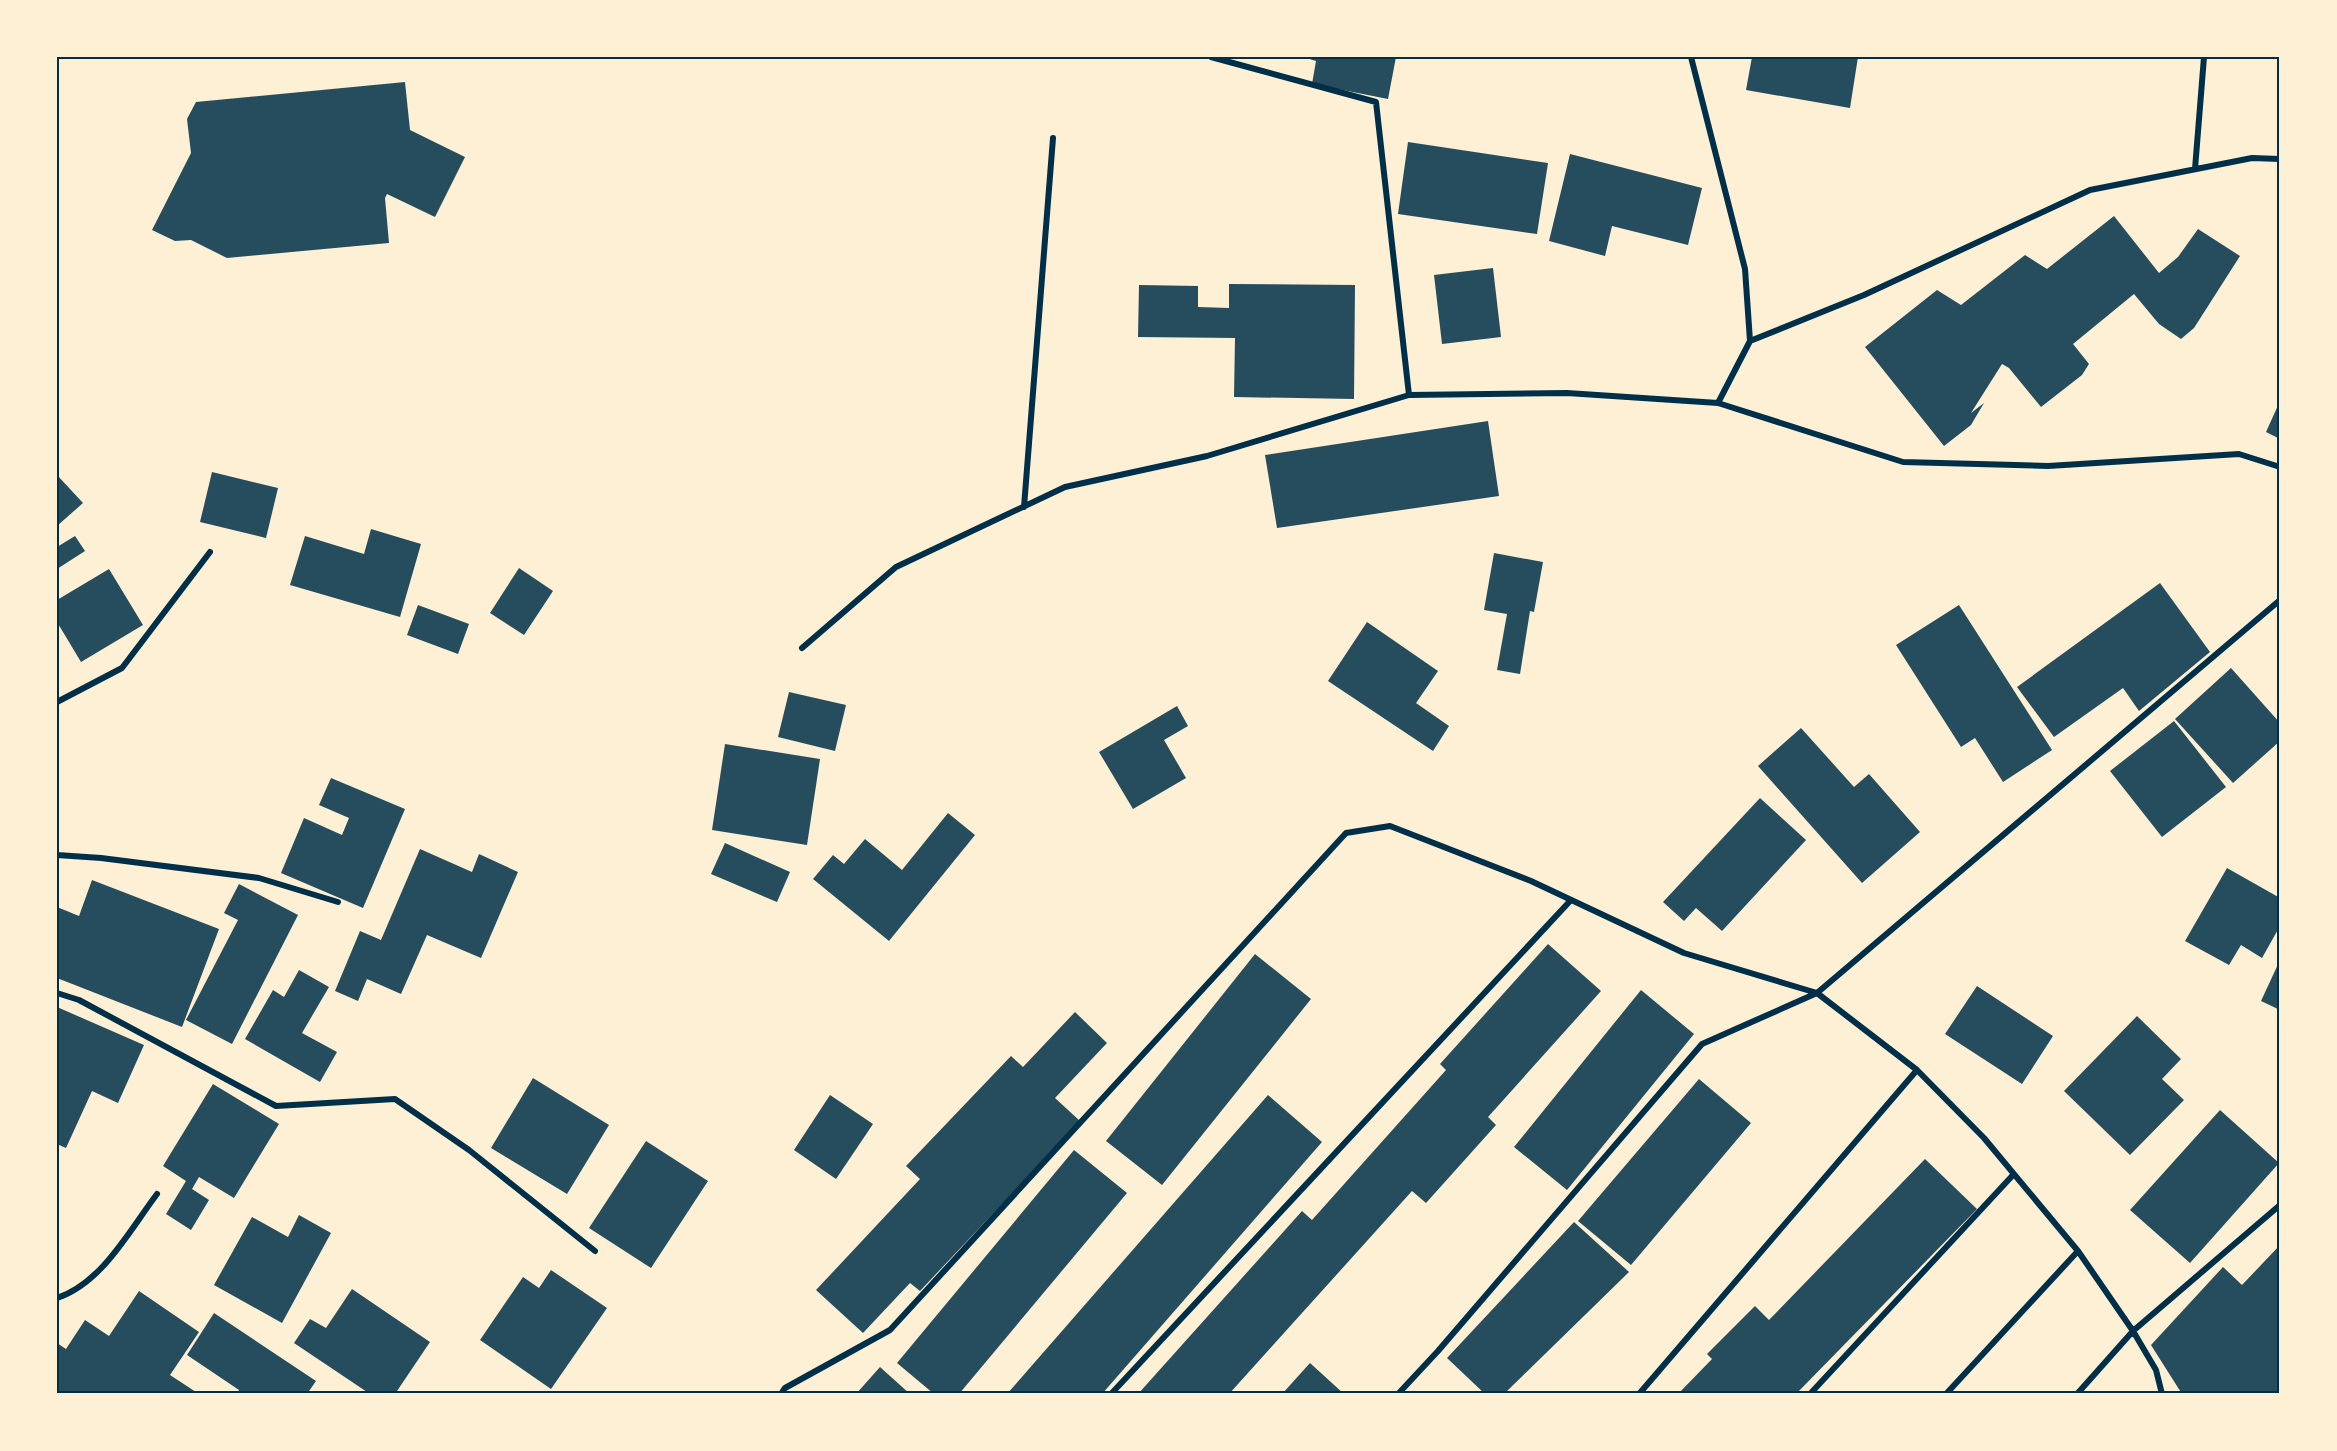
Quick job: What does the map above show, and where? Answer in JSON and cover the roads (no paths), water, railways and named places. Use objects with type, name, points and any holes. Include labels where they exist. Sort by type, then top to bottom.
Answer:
[{"type":"street","points":[[1211,57],[1376,102],[1408,395]]},
{"type":"street","points":[[1691,57],[1745,269],[1750,341],[1718,403]]},
{"type":"street","points":[[2195,169],[2204,57]]},
{"type":"street","points":[[1024,507],[1053,138]]},
{"type":"street","points":[[1750,341],[1864,295],[2090,190],[2252,158],[2280,159]]},
{"type":"street","points":[[802,648],[896,567],[1065,488],[1207,456],[1408,395],[1567,393],[1718,403],[1903,462],[2048,466],[2239,454],[2280,466]]},
{"type":"street","points":[[57,702],[122,668],[210,552]]},
{"type":"street","points":[[1398,1394],[1438,1351],[1702,1044],[1817,993],[2280,600]]},
{"type":"street","points":[[781,1394],[785,1388],[890,1330],[1346,833],[1390,826],[1531,881],[1684,952],[1817,993],[1917,1070],[1984,1138],[2078,1251],[2133,1331],[2156,1370],[2162,1394]]},
{"type":"street","points":[[57,855],[101,858],[259,878],[338,902]]},
{"type":"street","points":[[1111,1394],[1571,900]]},
{"type":"street","points":[[57,993],[79,1000],[276,1106],[395,1099],[470,1150],[596,1251]]},
{"type":"street","points":[[1639,1394],[1917,1070]]},
{"type":"street","points":[[1810,1394],[2013,1175]]},
{"type":"street","points":[[57,1298],[83,1286],[97,1274],[157,1194]]},
{"type":"street","points":[[2076,1394],[2133,1331],[2280,1205]]},
{"type":"street","points":[[1946,1394],[2078,1251]]}]
